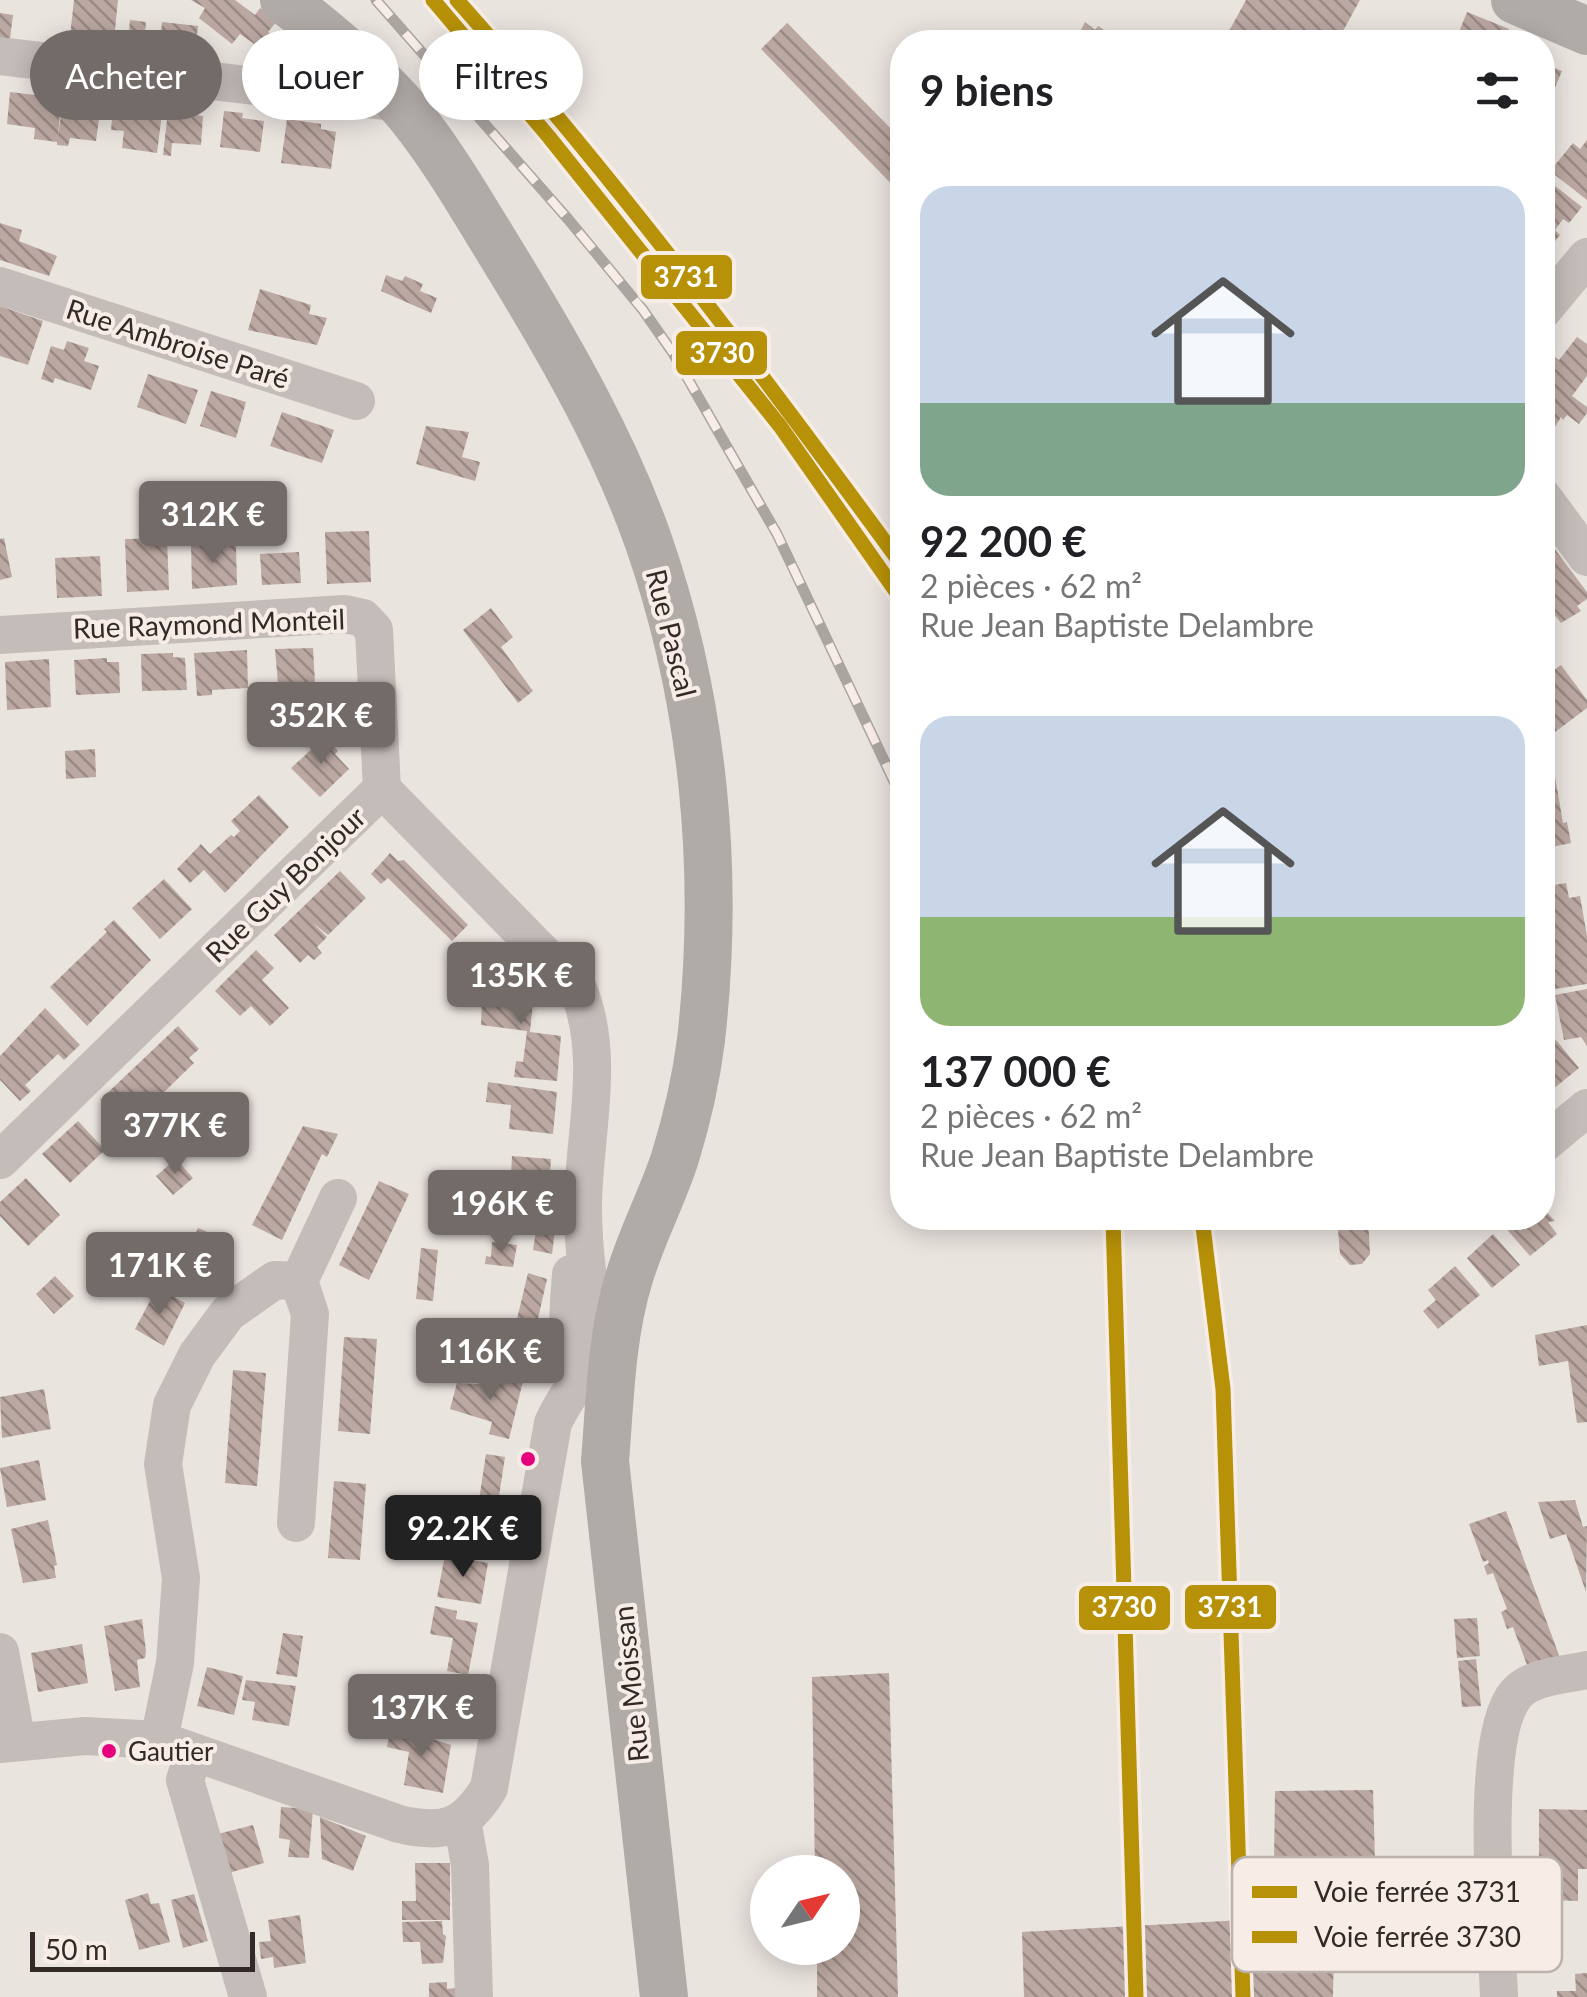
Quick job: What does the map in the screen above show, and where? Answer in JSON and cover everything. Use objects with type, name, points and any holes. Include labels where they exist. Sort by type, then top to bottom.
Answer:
[{"type":"main road","name":"Rue Pascal","points":[[284,0],[352,56],[400,104],[492,240],[599,426],[648,539],[682,656],[706,813],[708,861],[700,1042],[692,1094],[675,1158],[628,1280],[602,1373]]},
{"type":"main road","points":[[1515,0],[1587,31]]},
{"type":"main road","name":"Rue Moissan","points":[[602,1373],[605,1461],[664,1997]]},
{"type":"street","points":[[0,56],[400,104]]},
{"type":"street","points":[[1555,296],[1587,257]]},
{"type":"street","name":"Rue Ambroise Paré","points":[[0,286],[356,400]]},
{"type":"street","points":[[1555,514],[1587,557]]},
{"type":"street","name":"Rue Raymond Monteil","points":[[0,635],[345,614],[363,618],[374,630],[382,789]]},
{"type":"street","name":"Rue Guy Bonjour","points":[[0,1160],[382,789],[578,989],[592,1030],[583,1208],[590,1304],[602,1373]]},
{"type":"street","points":[[1555,1134],[1587,1108]]},
{"type":"street","points":[[296,1523],[310,1314],[299,1281],[338,1198]]},
{"type":"street","points":[[159,1740],[176,1663],[181,1578],[163,1464],[172,1405],[197,1355],[228,1313],[275,1280],[299,1281]]},
{"type":"street","points":[[0,1652],[8,1743],[85,1736],[159,1740],[398,1824],[424,1830],[447,1828],[479,1804],[488,1788],[554,1423],[570,1390],[602,1373]]},
{"type":"street","points":[[1494,1857],[1492,1804],[1501,1717],[1518,1691],[1540,1679],[1587,1670]]},
{"type":"street","points":[[194,1752],[185,1780],[248,1997]]},
{"type":"street","points":[[462,1820],[470,1865],[474,1997]]},
{"type":"street","points":[[1498,1972],[1499,1997]]},
{"type":"building","points":[[74,0],[118,0],[115,30],[71,30]]},
{"type":"building","points":[[191,0],[235,0],[255,15],[260,8],[277,21],[270,30],[242,30],[242,35],[232,44],[222,36],[222,30],[214,30],[199,18],[205,8]]},
{"type":"building","points":[[1246,0],[1360,0],[1344,30],[1230,30]]},
{"type":"building","points":[[1467,12],[1509,29],[1509,30],[1460,30]]},
{"type":"building","points":[[0,13],[13,15],[10,39],[0,38]]},
{"type":"building","points":[[130,20],[146,22],[145,30],[129,30]]},
{"type":"building","points":[[162,22],[198,26],[198,30],[161,30]]},
{"type":"building","points":[[787,23],[890,128],[890,183],[761,49]]},
{"type":"building","points":[[1555,68],[1562,71],[1555,88]]},
{"type":"building","points":[[10,92],[30,94],[30,120],[59,120],[58,137],[60,120],[99,120],[96,141],[70,138],[68,146],[34,139],[35,128],[7,124]]},
{"type":"building","points":[[224,111],[242,113],[242,120],[264,121],[260,152],[220,147]]},
{"type":"building","points":[[112,120],[161,120],[157,153],[122,148],[124,131],[111,130]]},
{"type":"building","points":[[167,120],[203,120],[201,145],[172,143],[171,156],[163,155]]},
{"type":"building","points":[[287,120],[321,124],[321,129],[336,132],[331,169],[281,163]]},
{"type":"building","points":[[1587,140],[1587,200],[1555,175],[1555,165],[1573,143],[1580,149]]},
{"type":"building","points":[[1555,186],[1582,207],[1569,223],[1563,219],[1555,230]]},
{"type":"building","points":[[0,223],[22,230],[19,241],[57,256],[49,276],[0,260]]},
{"type":"building","points":[[386,275],[402,281],[405,276],[423,284],[420,291],[437,298],[431,313],[381,291]]},
{"type":"building","points":[[260,289],[311,305],[309,314],[327,318],[317,345],[248,330]]},
{"type":"building","points":[[0,306],[43,321],[28,365],[0,356]]},
{"type":"building","points":[[1577,337],[1587,344],[1587,376],[1572,396],[1587,407],[1579,424],[1567,415],[1555,427],[1555,357],[1559,360]]},
{"type":"building","points":[[67,341],[89,348],[84,361],[99,366],[91,390],[55,378],[53,383],[41,379],[51,346],[64,350]]},
{"type":"building","points":[[148,374],[198,390],[186,424],[137,407]]},
{"type":"building","points":[[211,391],[246,402],[236,438],[200,426]]},
{"type":"building","points":[[282,412],[334,430],[322,463],[270,446]]},
{"type":"building","points":[[426,426],[469,432],[462,457],[480,462],[475,481],[416,464]]},
{"type":"building","points":[[369,531],[371,582],[327,584],[325,532]]},
{"type":"building","points":[[4,538],[12,577],[0,580],[0,539]]},
{"type":"building","points":[[167,538],[169,590],[127,592],[125,539]]},
{"type":"building","points":[[191,544],[236,546],[237,585],[192,589]]},
{"type":"building","points":[[1555,549],[1587,592],[1587,599],[1577,606],[1581,611],[1561,623],[1555,615]]},
{"type":"building","points":[[299,552],[301,583],[262,585],[260,554]]},
{"type":"building","points":[[100,556],[102,596],[57,598],[55,558]]},
{"type":"building","points":[[491,608],[513,637],[501,647],[533,691],[518,703],[463,630]]},
{"type":"building","points":[[313,648],[315,683],[278,684],[275,649]]},
{"type":"building","points":[[247,650],[248,688],[212,690],[212,695],[197,696],[194,653]]},
{"type":"building","points":[[173,653],[173,657],[185,658],[187,690],[142,691],[141,654]]},
{"type":"building","points":[[107,658],[107,662],[119,662],[120,693],[76,695],[74,660]]},
{"type":"building","points":[[49,659],[51,707],[7,710],[5,662]]},
{"type":"building","points":[[1561,665],[1587,700],[1587,708],[1555,732],[1555,669]]},
{"type":"building","points":[[325,737],[349,769],[320,797],[291,768]]},
{"type":"building","points":[[95,749],[96,777],[66,779],[65,751]]},
{"type":"building","points":[[1555,776],[1563,823],[1567,822],[1571,843],[1555,846]]},
{"type":"building","points":[[259,795],[289,827],[225,893],[204,870],[190,883],[177,869],[201,844],[210,854],[231,835],[234,837],[240,831],[231,821]]},
{"type":"building","points":[[390,853],[398,861],[404,860],[468,925],[452,941],[388,878],[381,884],[371,874]]},
{"type":"building","points":[[340,871],[366,898],[328,935],[313,923],[327,937],[317,947],[322,953],[314,960],[308,955],[300,963],[274,935]]},
{"type":"building","points":[[164,879],[192,909],[160,939],[132,908]]},
{"type":"building","points":[[1566,883],[1569,898],[1580,896],[1587,936],[1587,984],[1555,989],[1555,885]]},
{"type":"building","points":[[114,920],[151,960],[87,1026],[50,987],[107,932],[104,929]]},
{"type":"building","points":[[256,950],[274,968],[262,980],[289,1008],[270,1026],[251,1006],[240,1016],[215,991]]},
{"type":"building","points":[[483,975],[534,989],[530,1032],[561,1036],[557,1081],[514,1077],[516,1061],[523,1062],[527,1031],[481,1025]]},
{"type":"building","points":[[1587,989],[1587,1046],[1581,1037],[1564,1040],[1555,995]]},
{"type":"building","points":[[45,1008],[80,1045],[64,1060],[58,1054],[25,1085],[31,1091],[20,1101],[0,1080],[0,1056]]},
{"type":"building","points":[[178,1026],[199,1049],[189,1058],[194,1063],[162,1094],[170,1103],[147,1125],[140,1118],[128,1129],[100,1100]]},
{"type":"building","points":[[1555,1041],[1579,1068],[1555,1087]]},
{"type":"building","points":[[488,1082],[557,1092],[553,1134],[509,1129],[511,1105],[486,1102]]},
{"type":"building","points":[[78,1121],[105,1150],[70,1183],[42,1154]]},
{"type":"building","points":[[303,1126],[338,1134],[327,1157],[322,1154],[282,1240],[252,1225]]},
{"type":"building","points":[[512,1156],[551,1159],[548,1198],[510,1194]]},
{"type":"building","points":[[176,1159],[193,1178],[173,1195],[156,1176]]},
{"type":"building","points":[[26,1178],[60,1215],[28,1246],[0,1216],[0,1202]]},
{"type":"building","points":[[379,1181],[409,1194],[369,1280],[339,1265]]},
{"type":"building","points":[[540,1206],[558,1208],[552,1254],[533,1250]]},
{"type":"building","points":[[198,1228],[229,1241],[210,1284],[180,1270]]},
{"type":"building","points":[[1338,1230],[1369,1230],[1370,1254],[1362,1264],[1350,1265],[1340,1254]]},
{"type":"building","points":[[1507,1230],[1554,1230],[1557,1234],[1530,1256]]},
{"type":"building","points":[[1493,1234],[1520,1265],[1492,1288],[1467,1258]]},
{"type":"building","points":[[492,1242],[517,1245],[513,1267],[485,1264],[486,1256],[491,1257]]},
{"type":"building","points":[[421,1248],[438,1250],[433,1301],[416,1299]]},
{"type":"building","points":[[1455,1266],[1480,1295],[1438,1329],[1423,1311],[1436,1300],[1428,1290]]},
{"type":"building","points":[[528,1273],[547,1279],[537,1323],[517,1319]]},
{"type":"building","points":[[55,1276],[74,1296],[54,1314],[36,1294]]},
{"type":"building","points":[[157,1288],[185,1303],[164,1346],[135,1329]]},
{"type":"building","points":[[1587,1325],[1587,1422],[1577,1423],[1568,1361],[1539,1366],[1535,1335]]},
{"type":"building","points":[[515,1327],[535,1331],[528,1361],[550,1367],[546,1383],[481,1369],[489,1334],[512,1339]]},
{"type":"building","points":[[344,1337],[377,1339],[370,1434],[338,1431]]},
{"type":"building","points":[[233,1370],[266,1373],[257,1486],[225,1483]]},
{"type":"building","points":[[500,1376],[523,1381],[509,1439],[489,1434],[492,1422],[450,1409],[457,1383],[496,1385]]},
{"type":"building","points":[[44,1389],[51,1429],[2,1438],[0,1397]]},
{"type":"building","points":[[486,1454],[505,1457],[494,1529],[475,1526]]},
{"type":"building","points":[[39,1460],[46,1500],[7,1507],[0,1468]]},
{"type":"building","points":[[334,1481],[366,1484],[360,1560],[328,1558]]},
{"type":"building","points":[[1575,1500],[1583,1527],[1587,1526],[1586,1592],[1566,1534],[1550,1539],[1538,1502]]},
{"type":"building","points":[[1506,1511],[1560,1658],[1527,1665],[1513,1627],[1507,1629],[1501,1612],[1507,1609],[1493,1573],[1487,1575],[1484,1566],[1488,1560],[1483,1562],[1469,1524]]},
{"type":"building","points":[[48,1520],[56,1578],[23,1583],[11,1529]]},
{"type":"building","points":[[445,1555],[488,1563],[481,1604],[437,1597]]},
{"type":"building","points":[[435,1606],[457,1611],[456,1619],[478,1623],[468,1675],[447,1671],[453,1638],[430,1634]]},
{"type":"building","points":[[1477,1618],[1480,1656],[1457,1658],[1454,1619]]},
{"type":"building","points":[[142,1619],[146,1651],[145,1658],[137,1660],[140,1687],[115,1691],[104,1626]]},
{"type":"building","points":[[283,1633],[303,1636],[297,1677],[276,1674]]},
{"type":"building","points":[[82,1644],[88,1683],[38,1692],[31,1653]]},
{"type":"building","points":[[1476,1659],[1481,1706],[1462,1707],[1458,1661]]},
{"type":"building","points":[[207,1667],[243,1676],[234,1715],[197,1706]]},
{"type":"building","points":[[889,1673],[898,1997],[817,1997],[817,1965],[860,1965],[860,1855],[815,1855],[812,1677]]},
{"type":"building","points":[[246,1680],[296,1686],[289,1726],[252,1720],[255,1702],[242,1700]]},
{"type":"building","points":[[446,1684],[466,1688],[458,1736],[438,1732]]},
{"type":"building","points":[[391,1726],[451,1745],[443,1793],[404,1785],[409,1752],[387,1747]]},
{"type":"building","points":[[1373,1790],[1375,1857],[1274,1857],[1275,1791]]},
{"type":"building","points":[[281,1807],[313,1809],[309,1858],[288,1857],[290,1840],[279,1838]]},
{"type":"building","points":[[1539,1809],[1587,1810],[1587,1869],[1578,1869],[1578,1901],[1562,1900],[1562,1857],[1539,1857]]},
{"type":"building","points":[[320,1817],[366,1836],[353,1871],[322,1859]]},
{"type":"building","points":[[253,1825],[264,1863],[225,1874],[214,1835]]},
{"type":"building","points":[[415,1863],[450,1863],[450,1920],[402,1920],[402,1901],[416,1901]]},
{"type":"building","points":[[148,1893],[151,1904],[159,1903],[170,1942],[139,1950],[125,1900]]},
{"type":"building","points":[[194,1894],[208,1941],[183,1948],[171,1900]]},
{"type":"building","points":[[300,1915],[306,1963],[274,1968],[273,1957],[261,1959],[259,1942],[271,1941],[268,1920]]},
{"type":"building","points":[[442,1921],[446,1936],[443,1963],[422,1964],[420,1942],[403,1942],[402,1922]]},
{"type":"building","points":[[1232,1921],[1232,1972],[1333,1972],[1333,1997],[1024,1997],[1022,1932]]},
{"type":"building","points":[[1587,1973],[1587,1997],[1557,1997],[1557,1991],[1576,1991],[1575,1974]]},
{"type":"building","points":[[447,1982],[447,1989],[455,1988],[455,1997],[429,1997],[429,1983]]},
{"type":"railway","points":[[376,0],[568,219],[673,353],[777,534],[890,773]]},
{"type":"rail line","name":"3730","points":[[433,0],[549,137],[780,426],[890,583]]},
{"type":"rail line","name":"3731","points":[[457,0],[686,277],[890,549]]},
{"type":"rail line","name":"3730","points":[[1113,1230],[1136,1997]]},
{"type":"rail line","name":"3731","points":[[1203,1230],[1223,1389],[1238,1857]]},
{"type":"rail line","name":"3731","points":[[1242,1972],[1243,1997]]},
{"type":"place","name":"Gautier","points":[[109,1751]]}]
